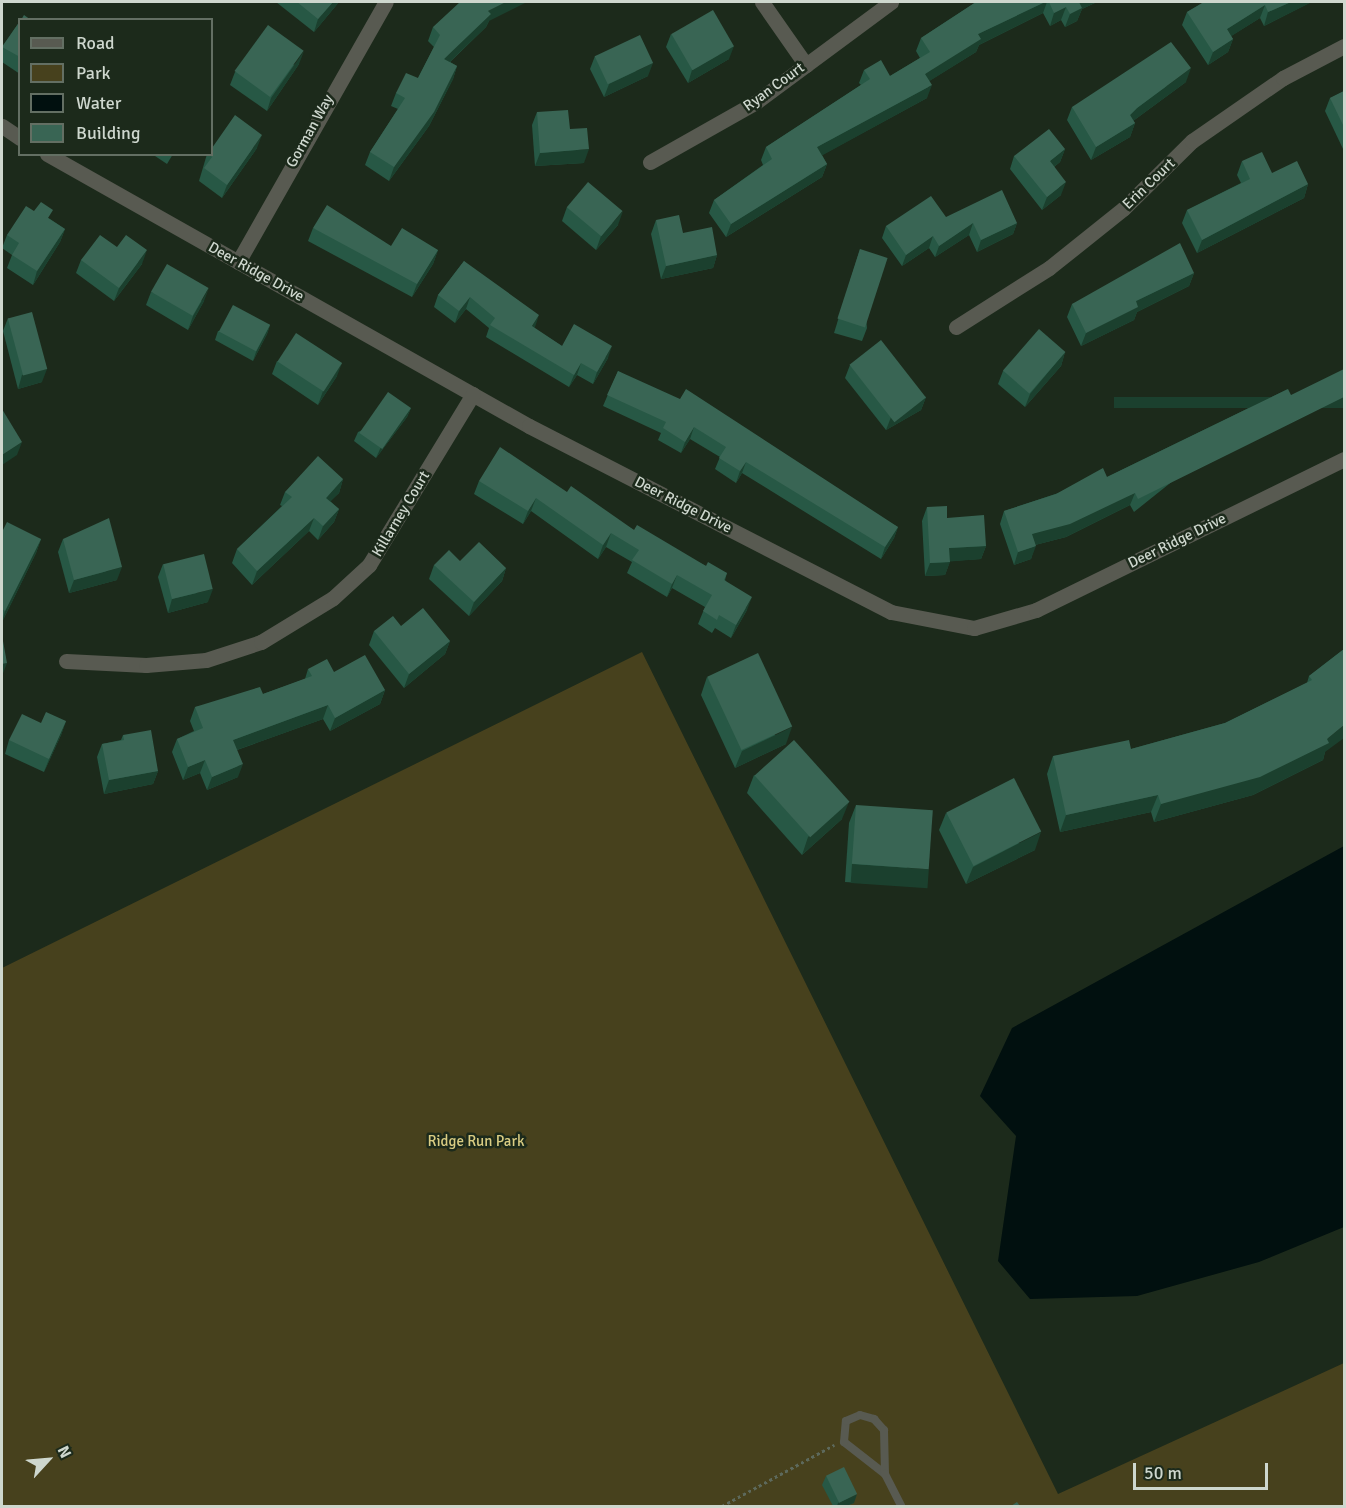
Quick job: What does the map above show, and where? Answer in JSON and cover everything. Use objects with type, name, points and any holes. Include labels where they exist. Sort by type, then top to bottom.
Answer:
[{"type":"street","name":"Gorman Way","points":[[238,262],[386,2]]},
{"type":"street","points":[[762,2],[806,65]]},
{"type":"street","name":"Ryan Court","points":[[650,162],[756,102],[891,2]]},
{"type":"street","name":"Erin Court","points":[[956,327],[1049,268],[1123,209],[1192,141],[1283,78],[1344,46]]},
{"type":"street","points":[[2,127],[18,137]]},
{"type":"street","name":"Deer Ridge Drive","points":[[51,156],[473,394],[891,612],[974,628],[1036,610],[1344,459]]},
{"type":"street","name":"Killarney Court","points":[[66,660],[146,665],[206,660],[261,642],[333,598],[369,565],[473,394]]},
{"type":"lane","points":[[885,1474],[844,1442],[846,1421],[860,1415],[874,1419],[884,1430],[885,1474],[901,1506]]},
{"type":"path","points":[[722,1506],[844,1442]]},
{"type":"green space","name":"Ridge Run Park","points":[[642,652],[1058,1494],[1344,1363],[1344,1506],[2,1506],[2,968]]},
{"type":"water","points":[[1344,846],[1344,1227],[1259,1262],[1137,1296],[1030,1299],[998,1261],[1016,1136],[980,1096],[1012,1028]]},
{"type":"building","points":[[297,2],[333,2],[318,19]]},
{"type":"building","points":[[460,2],[506,2],[488,11],[491,14],[444,59],[457,66],[434,112],[394,167],[370,152],[405,98],[396,93],[406,73],[418,78],[440,35],[433,27]]},
{"type":"building","points":[[976,2],[1045,2],[978,34],[981,39],[925,74],[932,85],[817,147],[827,164],[731,224],[714,200],[772,159],[766,147],[870,79],[864,70],[881,60],[890,76],[930,52],[921,38]]},
{"type":"building","points":[[1049,2],[1079,2],[1082,8],[1070,14],[1066,7],[1054,13]]},
{"type":"building","points":[[1204,2],[1291,2],[1268,12],[1265,5],[1227,29],[1233,39],[1213,52],[1187,12]]},
{"type":"building","points":[[713,10],[734,46],[692,70],[671,34]]},
{"type":"building","points":[[18,24],[18,56],[2,47]]},
{"type":"building","points":[[268,25],[304,51],[270,97],[234,71]]},
{"type":"building","points":[[640,35],[653,63],[608,84],[595,56]]},
{"type":"building","points":[[1171,42],[1191,68],[1137,108],[1130,115],[1135,123],[1096,147],[1072,107]]},
{"type":"building","points":[[1344,91],[1344,127],[1330,98]]},
{"type":"building","points":[[568,110],[570,129],[587,128],[589,149],[540,153],[537,112]]},
{"type":"building","points":[[235,115],[262,135],[227,185],[204,168],[213,156],[213,147]]},
{"type":"building","points":[[1049,129],[1065,149],[1050,161],[1066,182],[1047,197],[1014,156]]},
{"type":"building","points":[[1262,152],[1272,173],[1297,161],[1308,184],[1202,240],[1187,210],[1250,179],[1242,161]]},
{"type":"building","points":[[588,182],[622,211],[601,236],[567,207]]},
{"type":"building","points":[[1002,190],[1017,223],[981,240],[973,223],[939,246],[933,236],[906,255],[886,226],[931,196],[946,217]]},
{"type":"building","points":[[41,202],[53,210],[48,218],[65,229],[37,271],[12,255],[19,243],[7,235],[26,206],[34,211]]},
{"type":"building","points":[[327,205],[391,246],[402,228],[438,250],[417,284],[313,228]]},
{"type":"building","points":[[679,215],[683,233],[712,227],[717,255],[666,266],[656,220]]},
{"type":"building","points":[[100,235],[117,247],[126,235],[147,250],[119,288],[81,260]]},
{"type":"building","points":[[1180,243],[1194,273],[1136,301],[1138,307],[1086,333],[1072,304]]},
{"type":"building","points":[[860,249],[888,258],[865,327],[837,318]]},
{"type":"building","points":[[464,261],[539,315],[532,326],[562,346],[574,324],[612,346],[597,372],[581,363],[574,375],[490,325],[495,318],[470,297],[459,311],[438,295]]},
{"type":"building","points":[[167,264],[209,288],[193,316],[151,292]]},
{"type":"building","points":[[233,305],[270,325],[256,351],[219,331]]},
{"type":"building","points":[[32,312],[47,369],[23,375],[8,318]]},
{"type":"building","points":[[1039,329],[1065,352],[1029,393],[1003,371]]},
{"type":"building","points":[[296,333],[342,363],[324,391],[277,362]]},
{"type":"building","points":[[881,340],[926,398],[894,422],[849,365]]},
{"type":"building","points":[[1344,369],[1344,397],[1138,499],[1135,493],[1070,524],[1032,534],[1036,546],[1018,552],[1004,511],[1056,494],[1103,468],[1107,477],[1288,389],[1291,395]]},
{"type":"building","points":[[618,371],[680,399],[686,389],[898,527],[885,547],[746,462],[740,471],[719,458],[726,447],[694,427],[685,442],[663,428],[666,422],[607,395]]},
{"type":"building","points":[[388,392],[411,408],[382,449],[359,433]]},
{"type":"building","points":[[2,409],[22,442],[2,455]]},
{"type":"building","points":[[500,447],[567,492],[571,486],[634,530],[637,525],[706,566],[708,562],[727,573],[724,580],[752,597],[736,625],[719,615],[717,620],[703,611],[712,595],[677,575],[672,584],[632,560],[639,550],[611,533],[603,545],[536,498],[528,511],[479,481]]},
{"type":"building","points":[[318,456],[343,479],[326,498],[339,509],[323,526],[314,518],[257,571],[237,549],[292,497],[285,492]]},
{"type":"building","points":[[947,506],[947,518],[984,515],[986,546],[949,548],[950,562],[930,563],[927,507]]},
{"type":"building","points":[[109,518],[122,567],[74,580],[63,539]]},
{"type":"building","points":[[7,522],[41,539],[5,611],[2,609],[2,532]]},
{"type":"building","points":[[479,542],[506,568],[474,602],[434,565],[449,550],[460,561]]},
{"type":"building","points":[[204,554],[213,589],[172,599],[163,564]]},
{"type":"building","points":[[423,608],[450,641],[409,674],[374,631],[393,616],[401,626]]},
{"type":"building","points":[[2,641],[7,663],[2,664]]},
{"type":"building","points":[[1344,649],[1344,725],[1327,739],[1329,743],[1260,777],[1161,804],[1158,795],[1066,815],[1053,756],[1129,740],[1131,749],[1225,723],[1312,680],[1309,676]]},
{"type":"building","points":[[758,653],[792,726],[741,750],[707,677]]},
{"type":"building","points":[[365,655],[385,690],[335,718],[328,705],[233,740],[243,764],[212,777],[205,760],[188,767],[177,739],[203,728],[195,707],[260,687],[263,694],[312,676],[308,669],[327,659],[334,672]]},
{"type":"building","points":[[46,712],[66,721],[49,759],[9,740],[22,714],[41,723]]},
{"type":"building","points":[[151,730],[158,771],[109,780],[102,744],[124,740],[123,735]]},
{"type":"building","points":[[794,740],[850,802],[810,837],[755,775]]},
{"type":"building","points":[[1014,778],[1041,831],[974,866],[946,813]]},
{"type":"building","points":[[856,805],[933,810],[929,869],[852,864]]},
{"type":"building","points":[[844,1467],[857,1494],[839,1503],[826,1476]]}]
